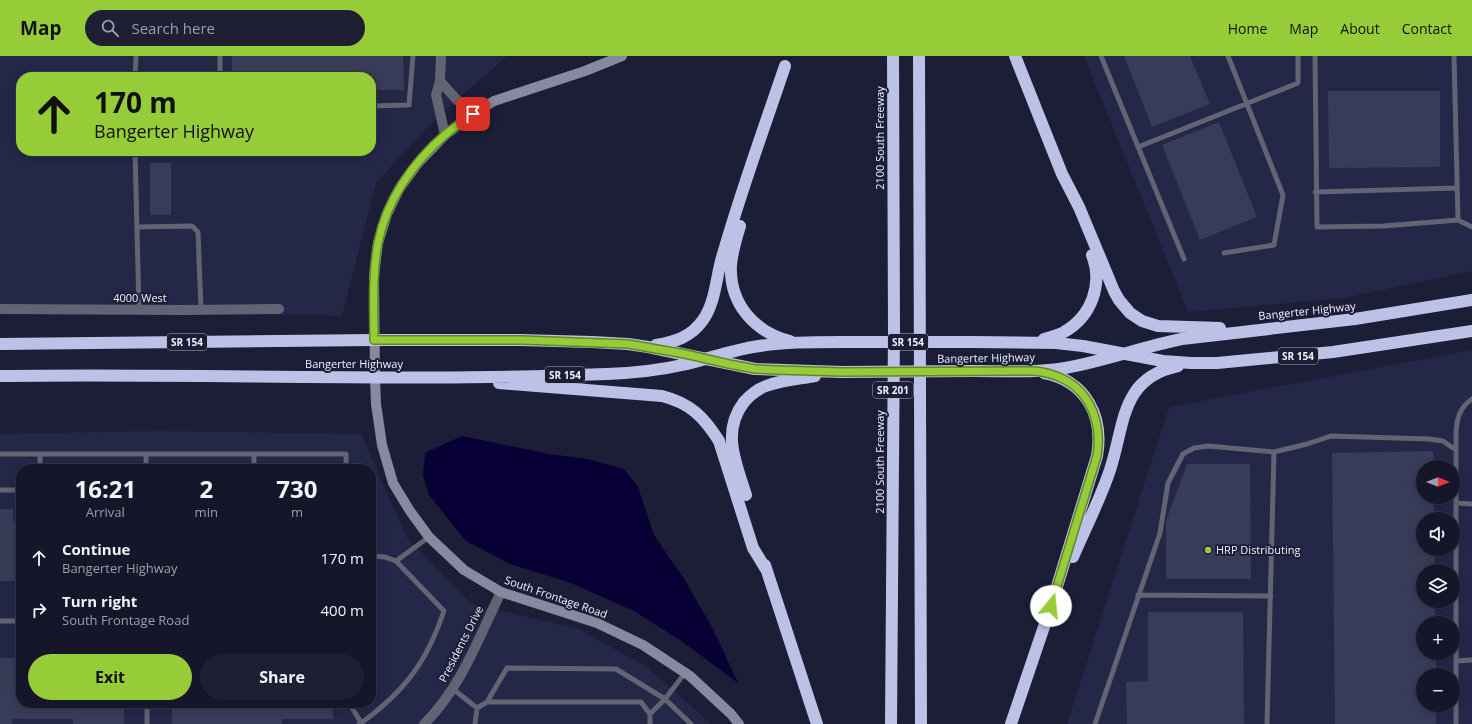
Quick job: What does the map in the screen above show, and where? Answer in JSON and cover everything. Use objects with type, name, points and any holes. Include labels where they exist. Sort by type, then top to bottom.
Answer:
[{"type":"highway","name":"2100 South Freeway","points":[[891,724],[894,345],[893,56]]},
{"type":"highway","name":"SR 201","points":[[920,56],[921,724]]},
{"type":"highway","points":[[1015,56],[1062,174],[1074,210],[1095,263],[1096,285],[1094,296],[1089,307],[1075,325],[1060,334],[1035,342]]},
{"type":"highway","points":[[786,61],[734,248],[731,272],[735,294],[740,307],[748,317],[768,333],[795,343]]},
{"type":"highway","points":[[648,347],[672,342],[682,338],[696,328],[707,314],[711,304],[722,255],[786,61]]},
{"type":"highway","points":[[1062,174],[1079,207],[1114,291],[1124,308],[1130,313],[1142,321],[1158,326],[1261,330]]},
{"type":"highway","name":"Bangerter Highway","points":[[0,344],[374,340],[554,341],[628,344],[755,369],[842,372],[1034,371],[1083,364],[1182,339],[1355,319],[1472,300]]},
{"type":"highway","name":"Bangerter Highway","points":[[0,376],[77,375],[422,378],[622,373],[650,371],[752,348],[795,343],[842,342],[1035,342],[1073,345],[1152,359],[1191,363],[1243,361],[1333,352],[1472,331]]},
{"type":"highway","points":[[1051,606],[1105,483],[1110,469],[1123,415],[1132,396],[1144,382],[1158,372],[1191,363]]},
{"type":"highway","points":[[1011,724],[1051,606],[1097,456],[1099,443],[1096,415],[1090,404],[1075,386],[1057,376],[1034,371]]},
{"type":"highway","points":[[817,724],[767,571],[734,454],[732,431],[735,416],[747,399],[757,390],[776,383],[842,372]]},
{"type":"highway","points":[[422,378],[644,394],[662,396],[681,402],[702,417],[710,426],[719,441],[753,548],[767,571]]},
{"type":"street","points":[[441,56],[440,80],[436,95],[445,135]]},
{"type":"street","name":"South Frontage Road","points":[[622,56],[586,71],[494,101],[473,114],[445,135],[418,163],[399,189],[387,214],[378,243],[374,275],[376,404],[382,445],[393,483],[410,511],[429,537],[464,570],[501,592],[597,623],[642,645],[685,673],[731,714],[739,724]]},
{"type":"street","points":[[440,80],[456,99],[473,114]]},
{"type":"street","name":"4000 West","points":[[0,309],[279,309]]},
{"type":"street","name":"Presidents Drive","points":[[424,724],[453,689],[501,592]]},
{"type":"lane","points":[[135,72],[136,56]]},
{"type":"lane","points":[[220,56],[220,72]]},
{"type":"lane","points":[[376,106],[409,105],[413,56]]},
{"type":"lane","points":[[1101,56],[1184,259]]},
{"type":"lane","points":[[1224,253],[1274,245],[1283,194],[1228,56]]},
{"type":"lane","points":[[1138,147],[1247,102],[1298,83],[1298,56]]},
{"type":"lane","points":[[1315,56],[1316,227],[1384,226],[1458,220],[1472,227]]},
{"type":"lane","points":[[1454,56],[1458,220]]},
{"type":"lane","points":[[135,156],[139,310]]},
{"type":"lane","points":[[1315,192],[1457,188]]},
{"type":"lane","points":[[137,227],[192,226],[198,232],[201,310]]},
{"type":"lane","points":[[1456,460],[1456,420],[1460,410],[1472,399]]},
{"type":"lane","points":[[1095,724],[1160,533],[1168,483],[1183,454],[1194,448],[1208,446],[1274,452],[1308,444],[1331,436],[1429,439],[1443,441],[1456,450]]},
{"type":"lane","points":[[1267,724],[1274,452]]},
{"type":"lane","points":[[0,454],[346,454],[346,464]]},
{"type":"lane","points":[[40,454],[40,464]]},
{"type":"lane","points":[[146,454],[146,464]]},
{"type":"lane","points":[[254,454],[254,464]]},
{"type":"lane","points":[[0,490],[16,490]]},
{"type":"lane","points":[[1460,503],[1472,504]]},
{"type":"lane","points":[[1456,504],[1456,724]]},
{"type":"lane","points":[[396,561],[429,537]]},
{"type":"lane","points":[[352,708],[361,724],[393,697],[417,669],[435,637],[444,611],[396,561],[385,556],[376,556]]},
{"type":"lane","points":[[1138,595],[1271,596]]},
{"type":"lane","points":[[0,621],[16,620]]},
{"type":"lane","points":[[1456,661],[1472,660]]},
{"type":"lane","points":[[477,708],[487,702],[507,668],[616,669],[665,699],[690,724]]},
{"type":"lane","points":[[650,714],[665,699],[685,673]]},
{"type":"lane","points":[[453,689],[477,708]]},
{"type":"lane","points":[[487,702],[641,702],[650,714],[650,724]]},
{"type":"lane","points":[[147,708],[147,724]]},
{"type":"lane","points":[[475,724],[477,708]]},
{"type":"shaded area","points":[[0,56],[507,56],[433,121],[376,183],[342,316],[0,308]]},
{"type":"shaded area","points":[[1084,56],[1472,56],[1472,271],[1344,298],[1188,312]]},
{"type":"shaded area","points":[[1472,350],[1472,724],[1067,724],[1169,407]]},
{"type":"shaded area","points":[[159,431],[361,434],[374,464],[16,464],[16,708],[376,708],[376,468],[407,538],[471,604],[579,629],[648,668],[711,724],[0,724],[0,434]]},
{"type":"shaded area","points":[[462,436],[549,454],[588,459],[624,469],[638,487],[654,535],[686,582],[714,631],[738,683],[680,640],[634,611],[571,583],[510,564],[466,541],[429,495],[423,476],[425,453]]},
{"type":"building","points":[[232,56],[403,56],[404,90],[376,90],[376,72],[232,72]]},
{"type":"building","points":[[1124,56],[1190,56],[1210,104],[1152,127]]},
{"type":"building","points":[[1328,91],[1440,91],[1440,167],[1329,168]]},
{"type":"building","points":[[1219,122],[1257,217],[1200,240],[1162,145]]},
{"type":"building","points":[[150,163],[171,163],[171,215],[150,215]]},
{"type":"building","points":[[1433,451],[1434,460],[1416,460],[1416,504],[1434,504],[1434,512],[1416,512],[1416,556],[1435,556],[1435,564],[1416,564],[1416,608],[1435,608],[1435,616],[1416,616],[1416,660],[1436,660],[1436,668],[1416,668],[1416,712],[1436,712],[1436,724],[1335,724],[1332,453]]},
{"type":"building","name":"HRP Distributing","points":[[1187,464],[1250,464],[1251,579],[1166,579],[1166,521]]},
{"type":"building","points":[[0,509],[13,509],[13,521],[16,521],[16,581],[0,581]]},
{"type":"building","points":[[1148,612],[1243,612],[1244,724],[1127,724],[1126,682],[1148,681]]},
{"type":"building","points":[[0,658],[16,658],[16,708],[124,708],[124,724],[73,724],[73,719],[12,719],[12,724],[0,724]]},
{"type":"building","points":[[172,708],[333,708],[333,719],[282,719],[282,724],[172,724]]},
{"type":"place","name":"HRP Distributing","points":[[1208,550]]},
{"type":"route","points":[[473,114],[445,135],[418,163],[399,189],[387,214],[378,243],[374,275],[374,340],[522,340],[616,343],[648,347],[755,369],[842,372],[1034,371],[1057,376],[1070,382],[1087,399],[1096,415],[1099,443],[1097,456],[1051,606]]}]
